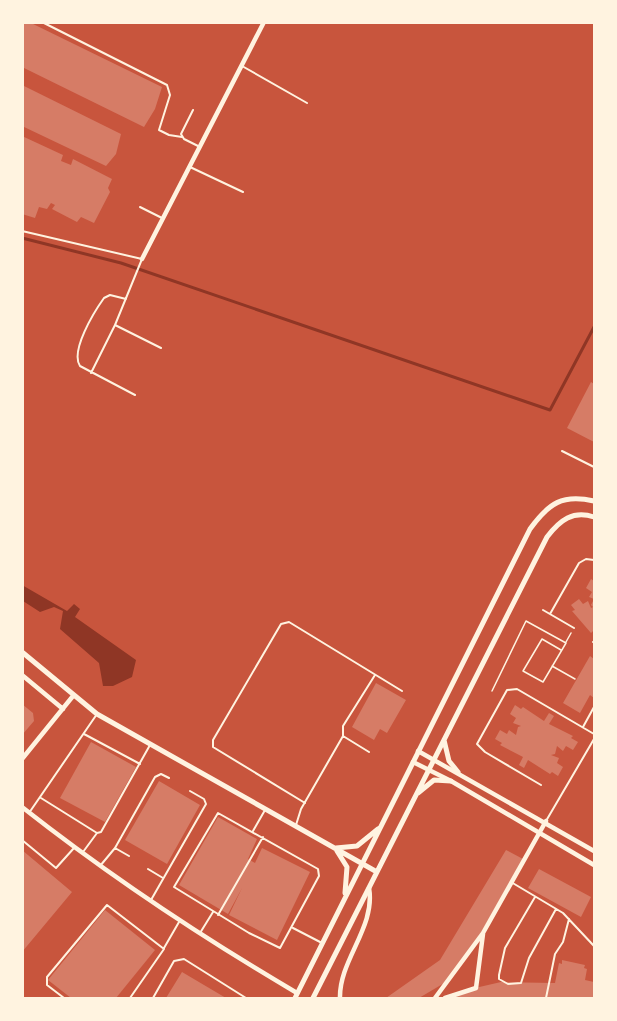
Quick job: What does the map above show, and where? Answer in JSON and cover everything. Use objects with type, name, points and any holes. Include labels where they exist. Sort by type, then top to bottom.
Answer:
[{"type":"street","points":[[142,259],[264,22]]},
{"type":"street","points":[[22,807],[74,848],[150,902],[296,996],[530,530],[543,512],[559,501],[576,497],[594,501]]},
{"type":"street","points":[[314,999],[547,537],[566,517],[576,514],[594,517]]},
{"type":"street","points":[[22,652],[97,714],[377,872]]},
{"type":"street","points":[[23,675],[63,708]]},
{"type":"street","points":[[22,759],[73,696]]},
{"type":"street","points":[[444,738],[449,761],[458,772]]},
{"type":"street","points":[[418,751],[594,850]]},
{"type":"street","points":[[413,762],[451,781],[594,865]]},
{"type":"street","points":[[415,796],[434,780],[451,781]]},
{"type":"street","points":[[435,999],[483,933],[546,821]]},
{"type":"street","points":[[335,848],[357,846],[382,825]]},
{"type":"street","points":[[335,848],[347,867],[342,903]]},
{"type":"street","points":[[340,999],[346,970],[371,901],[369,888]]},
{"type":"street","points":[[445,999],[476,988],[483,933]]},
{"type":"lane","points":[[42,22],[167,85],[170,95],[159,130],[169,135],[182,137],[200,147]]},
{"type":"lane","points":[[242,66],[307,103]]},
{"type":"lane","points":[[182,137],[193,110]]},
{"type":"lane","points":[[190,167],[243,192]]},
{"type":"lane","points":[[140,207],[163,219]]},
{"type":"lane","points":[[22,231],[142,259],[115,325],[91,373]]},
{"type":"lane","points":[[126,299],[110,295],[104,298],[79,345],[77,361],[91,373],[135,395]]},
{"type":"lane","points":[[115,325],[161,348]]},
{"type":"lane","points":[[562,451],[594,467]]},
{"type":"lane","points":[[550,614],[579,563],[586,559],[594,560]]},
{"type":"lane","points":[[543,610],[574,628]]},
{"type":"lane","points":[[305,802],[215,749],[213,740],[283,622],[289,622],[402,691]]},
{"type":"lane","points":[[295,826],[305,802],[342,736],[343,726],[375,675]]},
{"type":"lane","points":[[541,785],[485,752],[477,744],[504,692],[509,688],[518,689],[594,734]]},
{"type":"lane","points":[[583,727],[594,707]]},
{"type":"lane","points":[[29,813],[97,714]]},
{"type":"lane","points":[[84,734],[140,764]]},
{"type":"lane","points":[[342,736],[369,752]]},
{"type":"lane","points":[[546,821],[594,739]]},
{"type":"lane","points":[[82,853],[97,833],[105,829],[150,744]]},
{"type":"lane","points":[[100,866],[115,848],[155,777],[161,774],[169,778]]},
{"type":"lane","points":[[150,902],[206,804],[204,799],[190,791]]},
{"type":"lane","points":[[40,798],[97,833]]},
{"type":"lane","points":[[253,831],[265,809]]},
{"type":"lane","points":[[221,813],[253,831],[316,867],[320,872],[282,946],[277,949],[175,889],[174,884],[216,814],[221,813]]},
{"type":"lane","points":[[218,915],[263,837]]},
{"type":"lane","points":[[22,840],[56,868],[74,848]]},
{"type":"lane","points":[[115,848],[129,856]]},
{"type":"lane","points":[[148,869],[164,878]]},
{"type":"lane","points":[[511,882],[569,919],[594,946]]},
{"type":"lane","points":[[535,897],[505,948],[499,975],[503,983],[521,983],[529,958],[556,909]]},
{"type":"lane","points":[[64,999],[47,985],[46,978],[104,906],[112,906],[164,949]]},
{"type":"lane","points":[[199,935],[213,912]]},
{"type":"lane","points":[[546,999],[555,954],[564,940],[569,919]]},
{"type":"lane","points":[[130,999],[164,949],[179,922]]},
{"type":"lane","points":[[292,927],[322,943]]},
{"type":"lane","points":[[153,999],[174,961],[180,958],[246,999]]},
{"type":"path","points":[[492,691],[526,621],[566,643]]},
{"type":"path","points":[[561,650],[542,639],[523,671],[543,682],[574,628]]},
{"type":"path","points":[[552,666],[575,679]]},
{"type":"shaded area","points":[[22,585],[67,611],[74,604],[80,609],[75,617],[136,660],[132,677],[113,686],[103,686],[99,663],[60,629],[63,611],[54,607],[40,612],[23,601]]},
{"type":"building","points":[[22,22],[29,22],[162,87],[155,109],[144,127],[22,67]]},
{"type":"building","points":[[22,85],[121,134],[116,154],[106,166],[22,126]]},
{"type":"building","points":[[22,136],[63,155],[61,161],[71,165],[73,159],[112,179],[108,188],[110,192],[94,223],[81,217],[77,222],[52,209],[55,205],[51,203],[47,209],[39,207],[35,218],[22,214]]},
{"type":"building","points":[[591,382],[594,384],[594,442],[567,428]]},
{"type":"building","points":[[591,579],[594,581],[594,599],[589,597],[592,592],[586,588]]},
{"type":"building","points":[[579,599],[583,604],[588,601],[591,608],[594,599],[594,630],[591,633],[572,611],[575,610],[571,605]]},
{"type":"building","points":[[590,656],[594,659],[594,698],[590,695],[580,713],[563,703]]},
{"type":"building","points":[[376,683],[406,700],[387,733],[380,729],[374,740],[352,727]]},
{"type":"building","points":[[22,704],[33,713],[34,721],[22,735]]},
{"type":"building","points":[[515,705],[521,709],[523,707],[544,721],[549,713],[554,716],[549,724],[573,736],[571,738],[578,742],[573,750],[566,746],[563,751],[557,746],[555,754],[551,755],[559,758],[557,763],[563,767],[558,776],[552,772],[550,774],[528,760],[524,768],[519,765],[523,757],[500,745],[502,743],[495,739],[500,730],[507,734],[509,730],[516,735],[518,727],[521,726],[513,723],[516,718],[510,714]]},
{"type":"building","points":[[91,742],[136,767],[105,822],[60,798]]},
{"type":"building","points":[[159,781],[200,805],[167,864],[125,840]]},
{"type":"building","points":[[218,817],[257,839],[248,859],[255,863],[262,848],[310,872],[277,940],[229,915],[242,888],[228,914],[179,885]]},
{"type":"building","points":[[22,850],[72,892],[22,952]]},
{"type":"building","points":[[506,850],[523,859],[482,931],[446,982],[419,998],[386,998],[440,960]]},
{"type":"building","points":[[539,869],[591,897],[581,917],[528,888]]},
{"type":"building","points":[[105,910],[155,950],[116,998],[71,998],[48,980]]},
{"type":"building","points":[[562,960],[585,965],[584,968],[587,969],[585,980],[594,982],[594,998],[449,998],[475,988],[501,982],[555,983],[559,963],[562,964]]},
{"type":"building","points":[[182,972],[226,998],[166,998]]},
{"type":"waterway","points":[[22,238],[121,263],[550,410],[594,327]]}]
